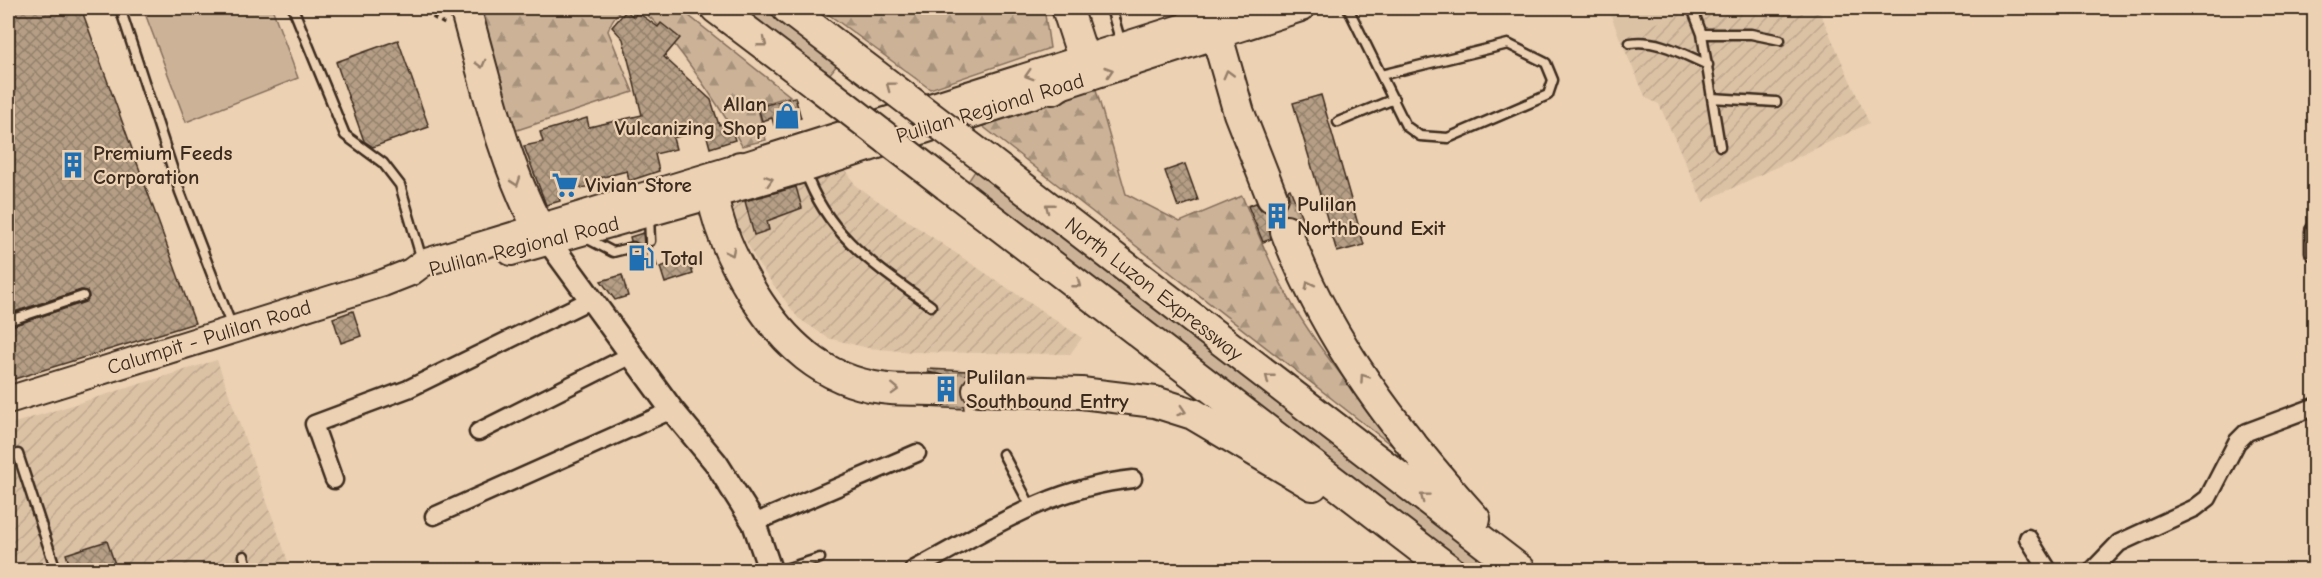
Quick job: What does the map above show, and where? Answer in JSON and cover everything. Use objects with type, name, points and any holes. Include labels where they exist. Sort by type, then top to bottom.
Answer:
[{"type":"highway","points":[[465,8],[500,135],[520,192],[544,235]]},
{"type":"highway","name":"North Luzon Expressway","points":[[716,8],[1449,570]]},
{"type":"highway","name":"North Luzon Expressway","points":[[787,8],[1521,570]]},
{"type":"highway","points":[[1053,89],[1080,71],[1085,63],[1072,13]]},
{"type":"highway","points":[[1189,26],[1203,28],[1217,36],[1239,113],[1272,197]]},
{"type":"highway","points":[[740,167],[725,178],[713,197],[718,225],[746,282],[766,315],[804,357],[827,371],[881,388],[936,390]]},
{"type":"highway","points":[[1286,231],[1298,264],[1336,337],[1426,464],[1521,570]]},
{"type":"highway","points":[[978,390],[1125,397],[1155,402],[1193,414],[1414,544]]},
{"type":"main road","name":"Pulilan Regional Road","points":[[419,269],[544,235],[740,167],[1244,8]]},
{"type":"main road","name":"Pulilan Regional Road","points":[[544,235],[579,235],[713,197],[1301,8]]},
{"type":"main road","name":"Calumpit - Pulilan Road","points":[[8,400],[419,269]]},
{"type":"street","points":[[2314,231],[2314,252]]},
{"type":"street","points":[[544,235],[672,410],[716,463],[754,523],[770,570]]},
{"type":"street","points":[[334,480],[314,424],[408,389],[592,299]]},
{"type":"street","points":[[478,432],[631,355]]},
{"type":"street","points":[[2093,570],[2119,543],[2195,508],[2208,498],[2237,442],[2247,432],[2314,407]]},
{"type":"street","points":[[434,516],[672,410]]},
{"type":"street","points":[[754,523],[917,453]]},
{"type":"street","points":[[914,570],[1031,507],[1070,491],[1133,479]]},
{"type":"street","points":[[2028,538],[2048,570]]},
{"type":"lane","points":[[120,8],[180,192],[233,330]]},
{"type":"lane","points":[[294,8],[345,135],[383,163],[400,185],[419,269]]},
{"type":"lane","points":[[1111,8],[1122,46]]},
{"type":"lane","points":[[1348,8],[1406,126],[1420,136],[1448,138],[1548,95],[1553,80],[1546,63],[1508,44],[1381,75]]},
{"type":"lane","points":[[1692,8],[1702,34],[1720,146]]},
{"type":"lane","points":[[1702,34],[1751,34],[1780,40]]},
{"type":"lane","points":[[1630,43],[1647,41],[1665,45],[1708,65]]},
{"type":"lane","points":[[1712,98],[1776,102]]},
{"type":"lane","points":[[1338,122],[1394,99]]},
{"type":"lane","points":[[804,169],[820,207],[842,235],[880,269],[931,306]]},
{"type":"lane","points":[[649,215],[650,241]]},
{"type":"lane","points":[[579,235],[613,252],[633,247]]},
{"type":"lane","points":[[8,321],[83,296]]},
{"type":"lane","points":[[8,457],[18,454],[56,570]]},
{"type":"lane","points":[[1003,454],[1031,507]]},
{"type":"lane","points":[[244,556],[248,570]]},
{"type":"lane","points":[[782,570],[820,558]]},
{"type":"shaded area","points":[[1608,8],[1683,8],[1685,11],[1620,39]]},
{"type":"shaded area","points":[[1683,8],[1818,8],[1869,123],[1703,202],[1659,104],[1646,98],[1620,39],[1684,11]]},
{"type":"shaded area","points":[[842,163],[856,186],[1082,338],[1070,354],[912,352],[868,348],[828,338],[798,318],[758,264],[726,203]]},
{"type":"shaded area","points":[[217,360],[291,570],[8,570],[8,425]]},
{"type":"green space","points":[[143,8],[272,8],[298,78],[186,122]]},
{"type":"green space","points":[[477,8],[626,8],[618,13],[608,31],[633,92],[502,135]]},
{"type":"green space","points":[[631,8],[679,8],[790,96],[757,106],[766,140],[742,146],[678,49],[648,16]]},
{"type":"green space","points":[[740,8],[763,8],[837,65],[829,75]]},
{"type":"green space","points":[[820,8],[1044,8],[1050,48],[930,89]]},
{"type":"green space","points":[[1093,79],[1126,194],[1180,222],[1242,196],[1277,275],[1314,339],[1413,462],[972,118]]},
{"type":"green space","points":[[975,171],[1498,570],[1471,570],[967,183]]},
{"type":"building","name":"Premium Feeds Corporation","points":[[8,8],[81,8],[195,323],[8,381],[8,327],[85,302],[89,297],[87,291],[81,290],[8,314]]},
{"type":"building","points":[[626,11],[634,17],[637,12],[658,27],[661,23],[680,38],[664,57],[711,100],[719,125],[729,121],[735,140],[710,148],[705,129],[673,138],[676,149],[655,154],[659,171],[629,181],[627,171],[596,179],[598,185],[558,192],[560,201],[546,205],[524,146],[543,142],[540,132],[587,118],[589,127],[642,115],[623,39],[612,27]]},
{"type":"building","points":[[398,40],[429,127],[373,147],[364,141],[336,62]]},
{"type":"building","points":[[1321,95],[1364,245],[1337,252],[1293,103]]},
{"type":"building","points":[[795,97],[801,118],[774,125],[772,118],[762,121],[758,107]]},
{"type":"building","points":[[1185,164],[1198,200],[1178,207],[1165,171]]},
{"type":"building","points":[[796,187],[802,208],[767,221],[769,230],[754,235],[745,201]]},
{"type":"building","points":[[1290,189],[1305,225],[1303,226],[1297,218],[1289,214],[1279,215],[1269,228],[1271,239],[1263,242],[1248,206],[1256,203],[1261,210],[1269,214],[1279,213],[1286,207]]},
{"type":"building","points":[[643,233],[644,244],[652,247],[657,266],[640,271],[635,253],[639,245],[631,241],[630,237]]},
{"type":"building","points":[[688,258],[693,274],[665,283],[660,267]]},
{"type":"building","points":[[622,275],[628,296],[615,300],[601,281]]},
{"type":"building","points":[[353,311],[361,336],[341,343],[333,318]]},
{"type":"building","points":[[928,369],[967,371],[961,389],[964,409],[926,407],[945,405],[953,391],[951,382],[946,376],[928,372]]},
{"type":"building","points":[[107,541],[117,570],[71,570],[66,554]]},
{"type":"tunnel","points":[[1272,197],[1286,231]]},
{"type":"tunnel","points":[[936,390],[978,390]]},
{"type":"place","name":"Allan Vulcanizing Shop","points":[[787,116]]},
{"type":"place","name":"Premium Feeds Corporation","points":[[73,165]]},
{"type":"place","name":"Vivian Store","points":[[565,185]]},
{"type":"place","name":"Pulilan Northbound Exit","points":[[1277,216]]},
{"type":"place","name":"Total","points":[[641,258]]},
{"type":"place","name":"Pulilan Southbound Entry","points":[[946,389]]}]
